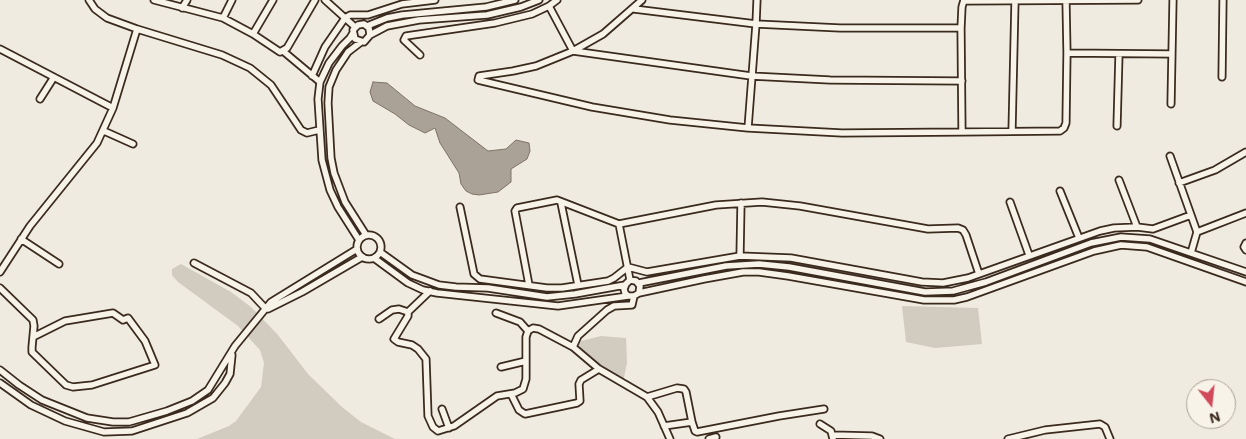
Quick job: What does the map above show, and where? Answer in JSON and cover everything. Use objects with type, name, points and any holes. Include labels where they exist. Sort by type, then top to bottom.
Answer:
[{"type":"street","points":[[89,0],[99,13],[137,29],[222,55],[250,68],[271,85],[304,133],[319,130]]},
{"type":"street","points":[[154,0],[223,18],[253,34],[277,51],[283,52],[320,82]]},
{"type":"street","points":[[182,8],[188,0]]},
{"type":"street","points":[[223,18],[232,0]]},
{"type":"street","points":[[253,34],[273,0]]},
{"type":"street","points":[[283,52],[315,0]]},
{"type":"street","points":[[325,0],[354,30],[355,39],[360,42]]},
{"type":"street","points":[[312,76],[325,48],[343,17],[368,15],[402,2],[436,0]]},
{"type":"street","points":[[359,240],[338,207],[330,190],[322,160],[318,99],[320,82],[329,63],[350,38],[354,30],[361,24],[367,26],[387,18],[402,15],[486,7],[515,0]]},
{"type":"street","points":[[366,235],[359,240],[357,249],[362,257],[368,260],[374,258],[380,252],[380,243],[377,238],[366,235],[345,202],[334,173],[331,158],[329,87],[336,70],[348,52],[360,42],[367,40],[370,35],[388,26],[419,20],[487,15],[521,7],[539,0]]},
{"type":"street","points":[[420,55],[404,40],[406,36],[495,23],[532,14],[557,0]]},
{"type":"street","points":[[642,0],[603,34],[573,51],[536,66],[479,76],[478,80],[600,109],[670,120],[748,128],[820,132],[1060,130],[1064,128],[1066,123],[1066,1]]},
{"type":"street","points":[[748,128],[757,0]]},
{"type":"street","points":[[962,132],[961,28],[964,0],[1138,0]]},
{"type":"street","points":[[1171,104],[1173,0]]},
{"type":"street","points":[[1222,77],[1223,0]]},
{"type":"street","points":[[1012,131],[1015,1]]},
{"type":"street","points":[[549,6],[573,51]]},
{"type":"street","points":[[634,8],[756,24],[840,28],[961,28]]},
{"type":"street","points":[[367,26],[370,35]]},
{"type":"street","points":[[0,272],[30,226],[94,148],[104,131],[137,29]]},
{"type":"street","points":[[0,48],[113,108]]},
{"type":"street","points":[[573,51],[751,76],[830,80],[962,81]]},
{"type":"street","points":[[1067,53],[1172,54]]},
{"type":"street","points":[[1117,126],[1118,54]]},
{"type":"street","points":[[40,99],[54,77]]},
{"type":"street","points":[[104,131],[133,144]]},
{"type":"street","points":[[1179,183],[1215,170],[1246,152]]},
{"type":"street","points":[[1170,156],[1197,232],[1191,253]]},
{"type":"street","points":[[1119,180],[1137,227]]},
{"type":"street","points":[[1060,191],[1079,238]]},
{"type":"street","points":[[529,285],[515,211],[517,208],[552,200],[557,200],[619,224],[716,205],[762,202],[782,203],[928,229],[958,228],[963,230],[966,235],[979,274]]},
{"type":"street","points":[[1010,202],[1029,255]]},
{"type":"street","points":[[561,203],[578,285]]},
{"type":"street","points":[[740,256],[741,203]]},
{"type":"street","points":[[460,207],[475,276],[480,279],[554,289],[608,281],[628,267]]},
{"type":"street","points":[[1197,232],[1246,213]]},
{"type":"street","points":[[628,267],[647,272],[740,256],[791,258],[928,282],[951,282],[1107,230],[1137,227],[1153,229],[1191,215]]},
{"type":"street","points":[[619,224],[630,280]]},
{"type":"street","points":[[630,280],[639,283],[726,266],[759,264],[789,267],[925,292],[939,292],[966,288],[1106,239],[1121,236],[1142,238],[1246,272]]},
{"type":"street","points":[[21,239],[60,264]]},
{"type":"street","points":[[1246,243],[1244,247],[1246,250]]},
{"type":"street","points":[[374,258],[408,283],[430,291],[456,296],[547,306],[576,304],[634,295],[728,274],[759,272],[924,300],[954,300],[1094,251],[1121,245],[1148,247],[1246,282]]},
{"type":"street","points":[[266,310],[271,302],[357,249]]},
{"type":"street","points":[[380,252],[412,275],[439,285],[456,287],[488,288],[547,297],[625,285],[630,280]]},
{"type":"street","points":[[0,257],[7,261]]},
{"type":"street","points":[[0,370],[42,400],[87,418],[102,421],[130,422],[175,408],[200,396],[214,382],[240,340],[266,310],[302,292],[362,257]]},
{"type":"street","points":[[194,263],[251,294],[266,310]]},
{"type":"street","points":[[573,347],[578,336],[607,310],[614,306],[632,305],[634,295],[641,290],[639,283]]},
{"type":"street","points":[[625,285],[625,293],[634,295]]},
{"type":"street","points":[[0,288],[33,320],[32,352],[68,386],[92,385],[155,365],[145,341],[128,318],[123,320],[113,313],[65,321],[33,336]]},
{"type":"street","points":[[430,291],[408,312],[408,316],[394,339],[398,342],[412,345],[423,355],[427,365],[428,416],[434,430],[438,431],[449,428],[496,396],[519,392],[524,387],[526,379],[526,337],[528,331],[532,328],[539,329],[573,347],[599,369],[646,397],[658,412],[670,439]]},
{"type":"street","points":[[379,319],[392,310],[399,309],[408,312]]},
{"type":"street","points":[[496,313],[520,322],[528,331]]},
{"type":"street","points":[[0,383],[31,405],[65,421],[104,432],[132,431],[186,414],[212,398],[225,384],[230,374],[232,353]]},
{"type":"street","points":[[501,367],[526,361]]},
{"type":"street","points":[[511,394],[519,410],[525,414],[576,403],[580,401],[580,380],[599,369]]},
{"type":"street","points":[[646,397],[677,388],[684,389],[692,422],[697,432],[824,409]]},
{"type":"street","points":[[442,409],[449,428]]},
{"type":"street","points":[[664,426],[692,422]]},
{"type":"street","points":[[820,424],[828,428],[833,437],[872,436],[880,439]]},
{"type":"street","points":[[1008,439],[1045,430],[1100,424],[1105,427],[1110,439]]},
{"type":"street","points":[[709,439],[716,437]]},
{"type":"shaded area","points":[[373,82],[387,83],[415,106],[445,118],[488,151],[506,149],[516,140],[529,143],[530,151],[527,159],[511,169],[511,182],[498,192],[479,195],[466,191],[461,184],[459,173],[440,143],[435,128],[425,133],[409,125],[373,101],[370,92]]},
{"type":"shaded area","points":[[181,264],[231,292],[251,307],[278,335],[308,374],[342,407],[361,422],[395,439],[197,439],[229,426],[236,421],[261,387],[264,363],[260,350],[238,326],[178,282],[172,275],[172,269]]},
{"type":"shaded area","points":[[902,306],[978,308],[982,344],[935,348],[906,342]]},
{"type":"shaded area","points":[[601,336],[626,338],[627,363],[623,382],[592,362],[581,351],[579,345],[581,341]]}]
